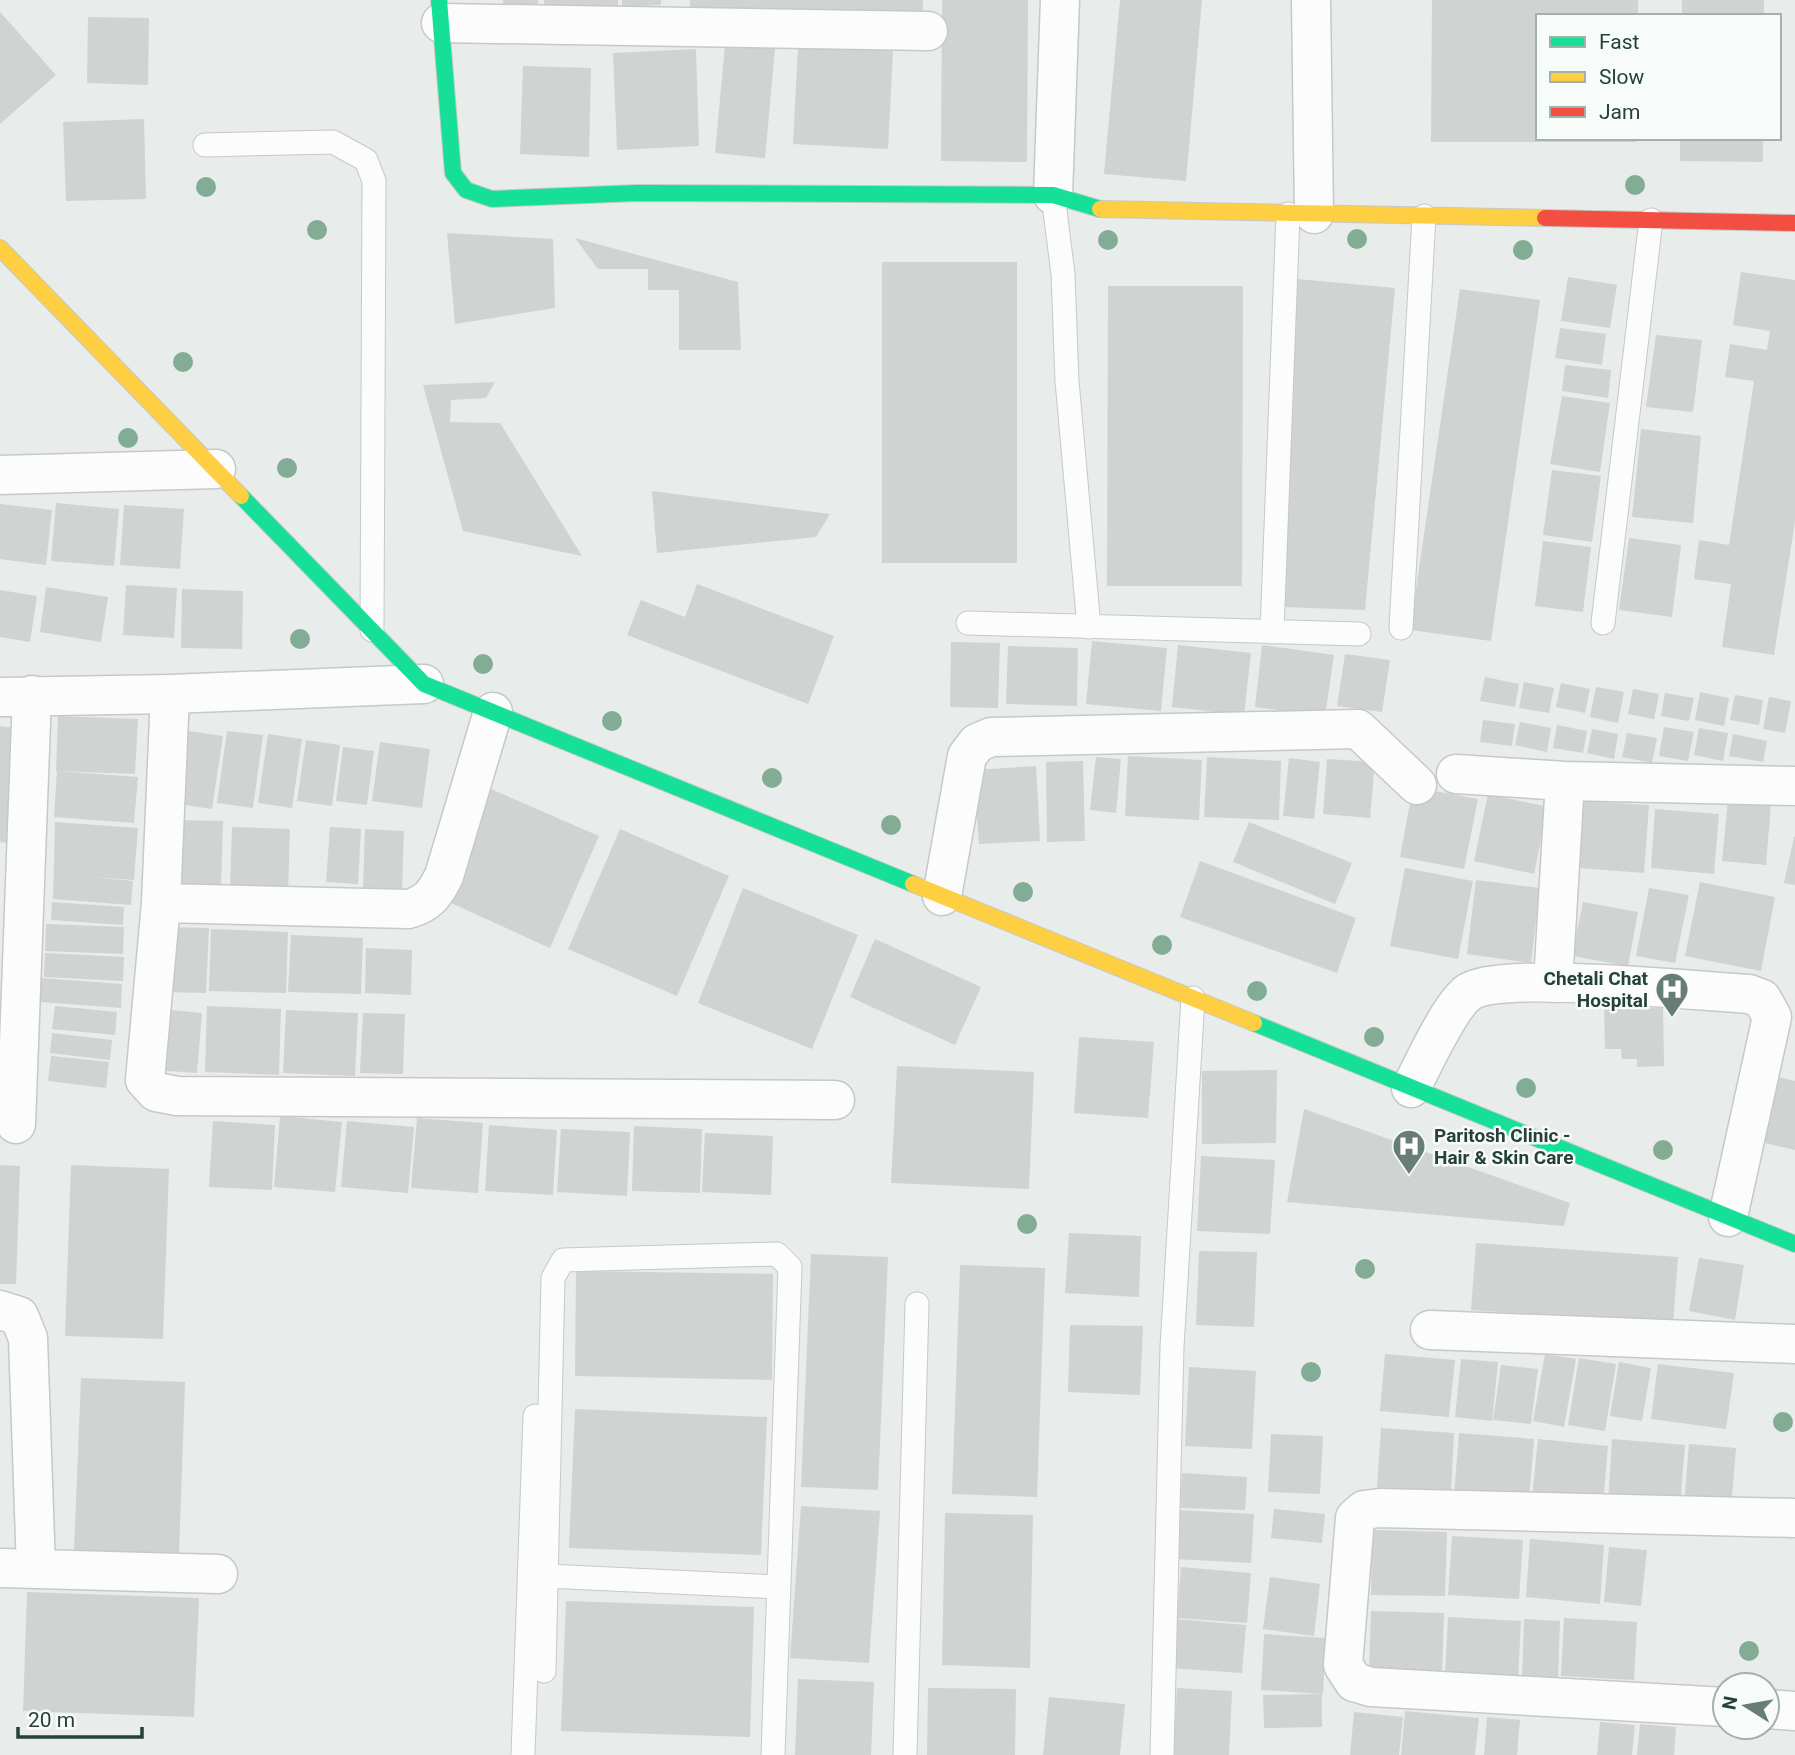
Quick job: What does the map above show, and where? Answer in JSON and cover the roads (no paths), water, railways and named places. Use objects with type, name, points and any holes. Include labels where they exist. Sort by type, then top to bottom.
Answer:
[{"type":"street","points":[[1053,195],[1060,0]]},
{"type":"street","points":[[1301,214],[1311,0]]},
{"type":"street","points":[[928,31],[440,11],[453,173],[466,190],[492,199],[637,193],[1053,195],[1100,209],[1795,223]]},
{"type":"street","points":[[0,248],[424,684]]},
{"type":"street","points":[[0,475],[215,469]]},
{"type":"street","points":[[16,1124],[16,696],[170,694],[424,684],[1795,1244]]},
{"type":"street","points":[[170,694],[161,903],[145,1080],[156,1092],[177,1096],[835,1100]]},
{"type":"street","points":[[161,903],[408,909],[424,905],[436,892],[444,876],[494,712]]},
{"type":"street","points":[[942,896],[967,756],[977,743],[990,737],[1358,729],[1417,785]]},
{"type":"street","points":[[1456,774],[1565,781],[1795,786]]},
{"type":"street","points":[[1553,983],[1565,781]]},
{"type":"street","points":[[1411,1087],[1458,1003],[1468,993],[1492,985],[1553,983],[1749,995],[1762,999],[1770,1008],[1772,1017],[1728,1217]]},
{"type":"street","points":[[0,1310],[19,1316],[29,1338],[18,1568],[218,1574]]},
{"type":"street","points":[[1430,1330],[1795,1343]]},
{"type":"street","points":[[1711,1706],[1371,1687],[1354,1682],[1343,1665],[1355,1518],[1364,1510],[1380,1508],[1795,1518]]},
{"type":"lane","points":[[205,145],[333,142],[366,160],[374,181],[372,630]]},
{"type":"lane","points":[[1053,195],[1063,274],[1067,381],[1089,627]]},
{"type":"lane","points":[[1272,632],[1301,214]]},
{"type":"lane","points":[[1401,628],[1424,216]]},
{"type":"lane","points":[[1603,623],[1651,220]]},
{"type":"lane","points":[[968,623],[1359,634]]},
{"type":"lane","points":[[1161,1755],[1172,1347],[1192,998]]},
{"type":"lane","points":[[544,1671],[553,1278],[563,1260],[776,1254],[790,1267],[773,1755]]},
{"type":"lane","points":[[905,1755],[917,1304]]},
{"type":"lane","points":[[523,1755],[537,1347]]},
{"type":"lane","points":[[547,1576],[779,1587]]},
{"type":"place","name":"Chetali Chat Hospital","points":[[1672,1019]]},
{"type":"place","name":"Paritosh Clinic - Hair & Skin Care","points":[[1409,1176]]}]
